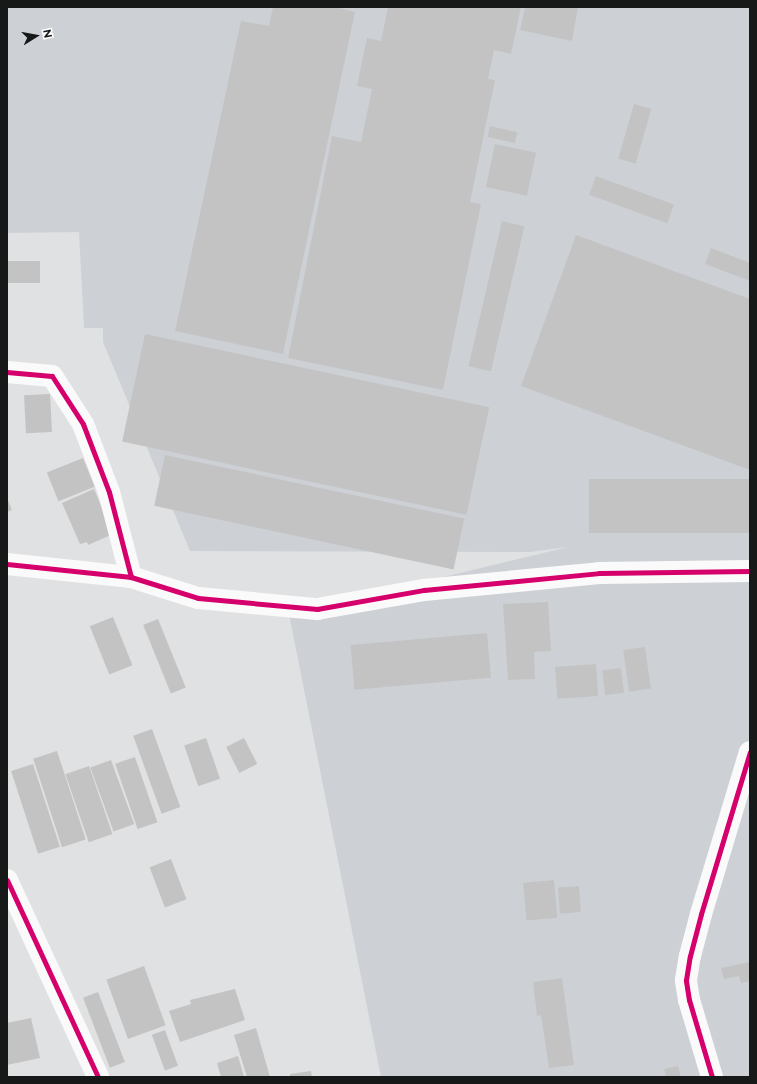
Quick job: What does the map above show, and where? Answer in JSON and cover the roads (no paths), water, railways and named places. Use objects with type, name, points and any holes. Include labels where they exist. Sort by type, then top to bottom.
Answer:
[{"type":"street","points":[[7,372],[52,376],[84,424],[109,492],[131,577]]},
{"type":"street","points":[[7,564],[131,577],[198,598],[317,609],[424,590],[599,572],[750,571]]},
{"type":"street","points":[[712,1077],[688,1000],[686,980],[690,956],[701,914],[750,752]]},
{"type":"street","points":[[7,880],[98,1077]]}]
